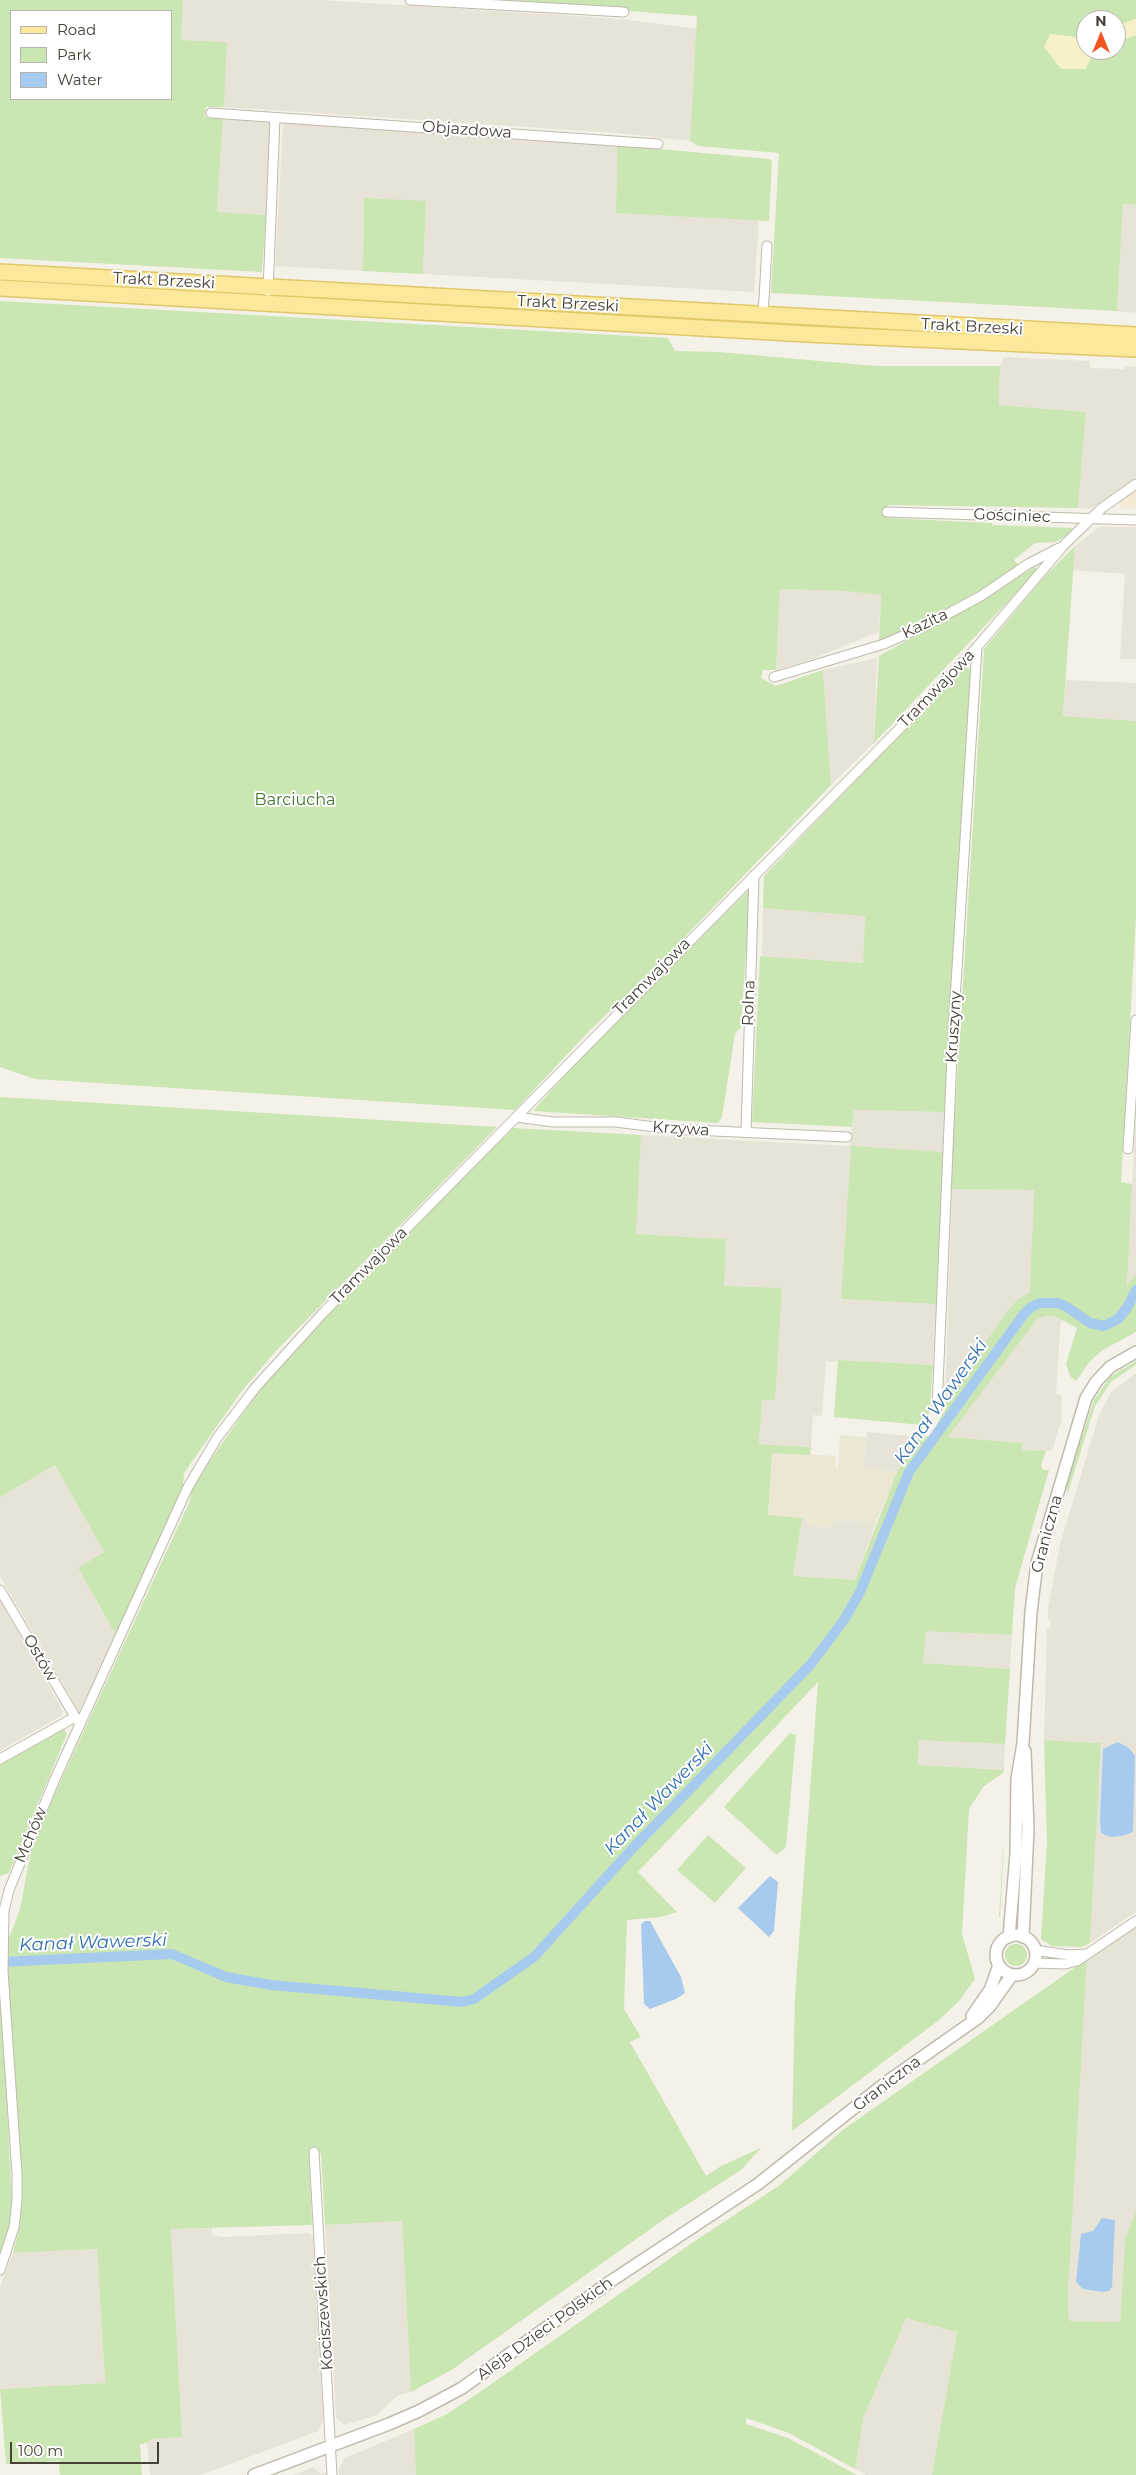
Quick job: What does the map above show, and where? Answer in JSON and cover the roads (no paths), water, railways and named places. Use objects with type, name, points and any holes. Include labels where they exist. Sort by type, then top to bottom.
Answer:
[{"type":"main road","name":"Trakt Brzeski","points":[[0,272],[763,316],[1136,335]]},
{"type":"main road","name":"Trakt Brzeski","points":[[0,288],[826,335],[1136,349]]},
{"type":"street","points":[[410,0],[624,12]]},
{"type":"street","name":"Objazdowa","points":[[211,113],[658,144]]},
{"type":"street","points":[[268,303],[276,118]]},
{"type":"street","points":[[763,316],[767,246]]},
{"type":"street","name":"Tramwajowa","points":[[188,1487],[217,1438],[255,1388],[323,1313],[977,647],[1064,544],[1102,508],[1136,484]]},
{"type":"street","name":"Gościniec","points":[[887,512],[1136,520]]},
{"type":"street","name":"Kazita","points":[[774,677],[884,644],[928,624],[981,596],[1028,564],[1064,544]]},
{"type":"street","name":"Kruszyny","points":[[937,1408],[953,1032],[977,647]]},
{"type":"street","name":"Rolna","points":[[746,1132],[754,875]]},
{"type":"street","points":[[1128,1149],[1136,1020]]},
{"type":"street","name":"Krzywa","points":[[516,1117],[553,1122],[616,1122],[670,1129],[847,1137]]},
{"type":"street","name":"Graniczna","points":[[1009,1937],[1016,1854],[1016,1782],[1023,1743],[1032,1594],[1038,1562],[1086,1398],[1096,1382],[1110,1367],[1136,1352]]},
{"type":"street","name":"Mchów","points":[[0,2270],[14,2227],[17,2174],[3,1971],[4,1911],[9,1890],[78,1721],[188,1487]]},
{"type":"street","name":"Ostów","points":[[0,1590],[78,1721]]},
{"type":"street","points":[[0,1759],[78,1721]]},
{"type":"street","name":"Graniczna","points":[[1023,1743],[1026,1764],[1028,1835],[1023,1937]]},
{"type":"street","points":[[1034,1964],[1069,1963],[1136,1921]]},
{"type":"street","points":[[1009,1937],[1023,1937],[1031,1942],[1035,1950],[1034,1964],[1025,1973],[1012,1975],[999,1965],[997,1959],[998,1948],[1001,1942],[1009,1937]]},
{"type":"street","points":[[1035,1950],[1068,1955],[1086,1954]]},
{"type":"street","name":"Graniczna","points":[[961,2028],[987,1995],[999,1965]]},
{"type":"street","name":"Graniczna","points":[[813,2140],[888,2081],[986,2010],[1012,1975]]},
{"type":"street","name":"Aleja Dzieci Polskich","points":[[254,2475],[331,2447],[419,2411],[462,2388],[611,2281],[758,2184],[813,2140]]},
{"type":"street","name":"Kociszewskich","points":[[314,2152],[332,2475]]},
{"type":"water","points":[[1118,1742],[1129,1748],[1135,1756],[1133,1832],[1122,1836],[1110,1837],[1101,1833],[1103,1749]]},
{"type":"water","points":[[770,1876],[778,1882],[774,1931],[769,1937],[738,1908]]},
{"type":"water","points":[[645,1921],[650,1921],[681,1977],[685,1993],[676,1999],[650,2009],[644,2004],[641,1924]]},
{"type":"water","points":[[1102,2218],[1115,2220],[1112,2287],[1109,2291],[1103,2292],[1083,2289],[1076,2282],[1081,2234],[1093,2231]]},
{"type":"waterway","name":"Kanał Wawerski","points":[[0,1962],[172,1954],[226,1977],[271,1985],[462,2002],[474,1999],[534,1957],[632,1849],[811,1664],[844,1620],[860,1592],[909,1472],[1024,1314],[1031,1307],[1040,1303],[1058,1303],[1090,1323],[1104,1326],[1118,1319],[1127,1308],[1136,1290]]},
{"type":"park label","name":"Barciucha","points":[[295,800]]}]
